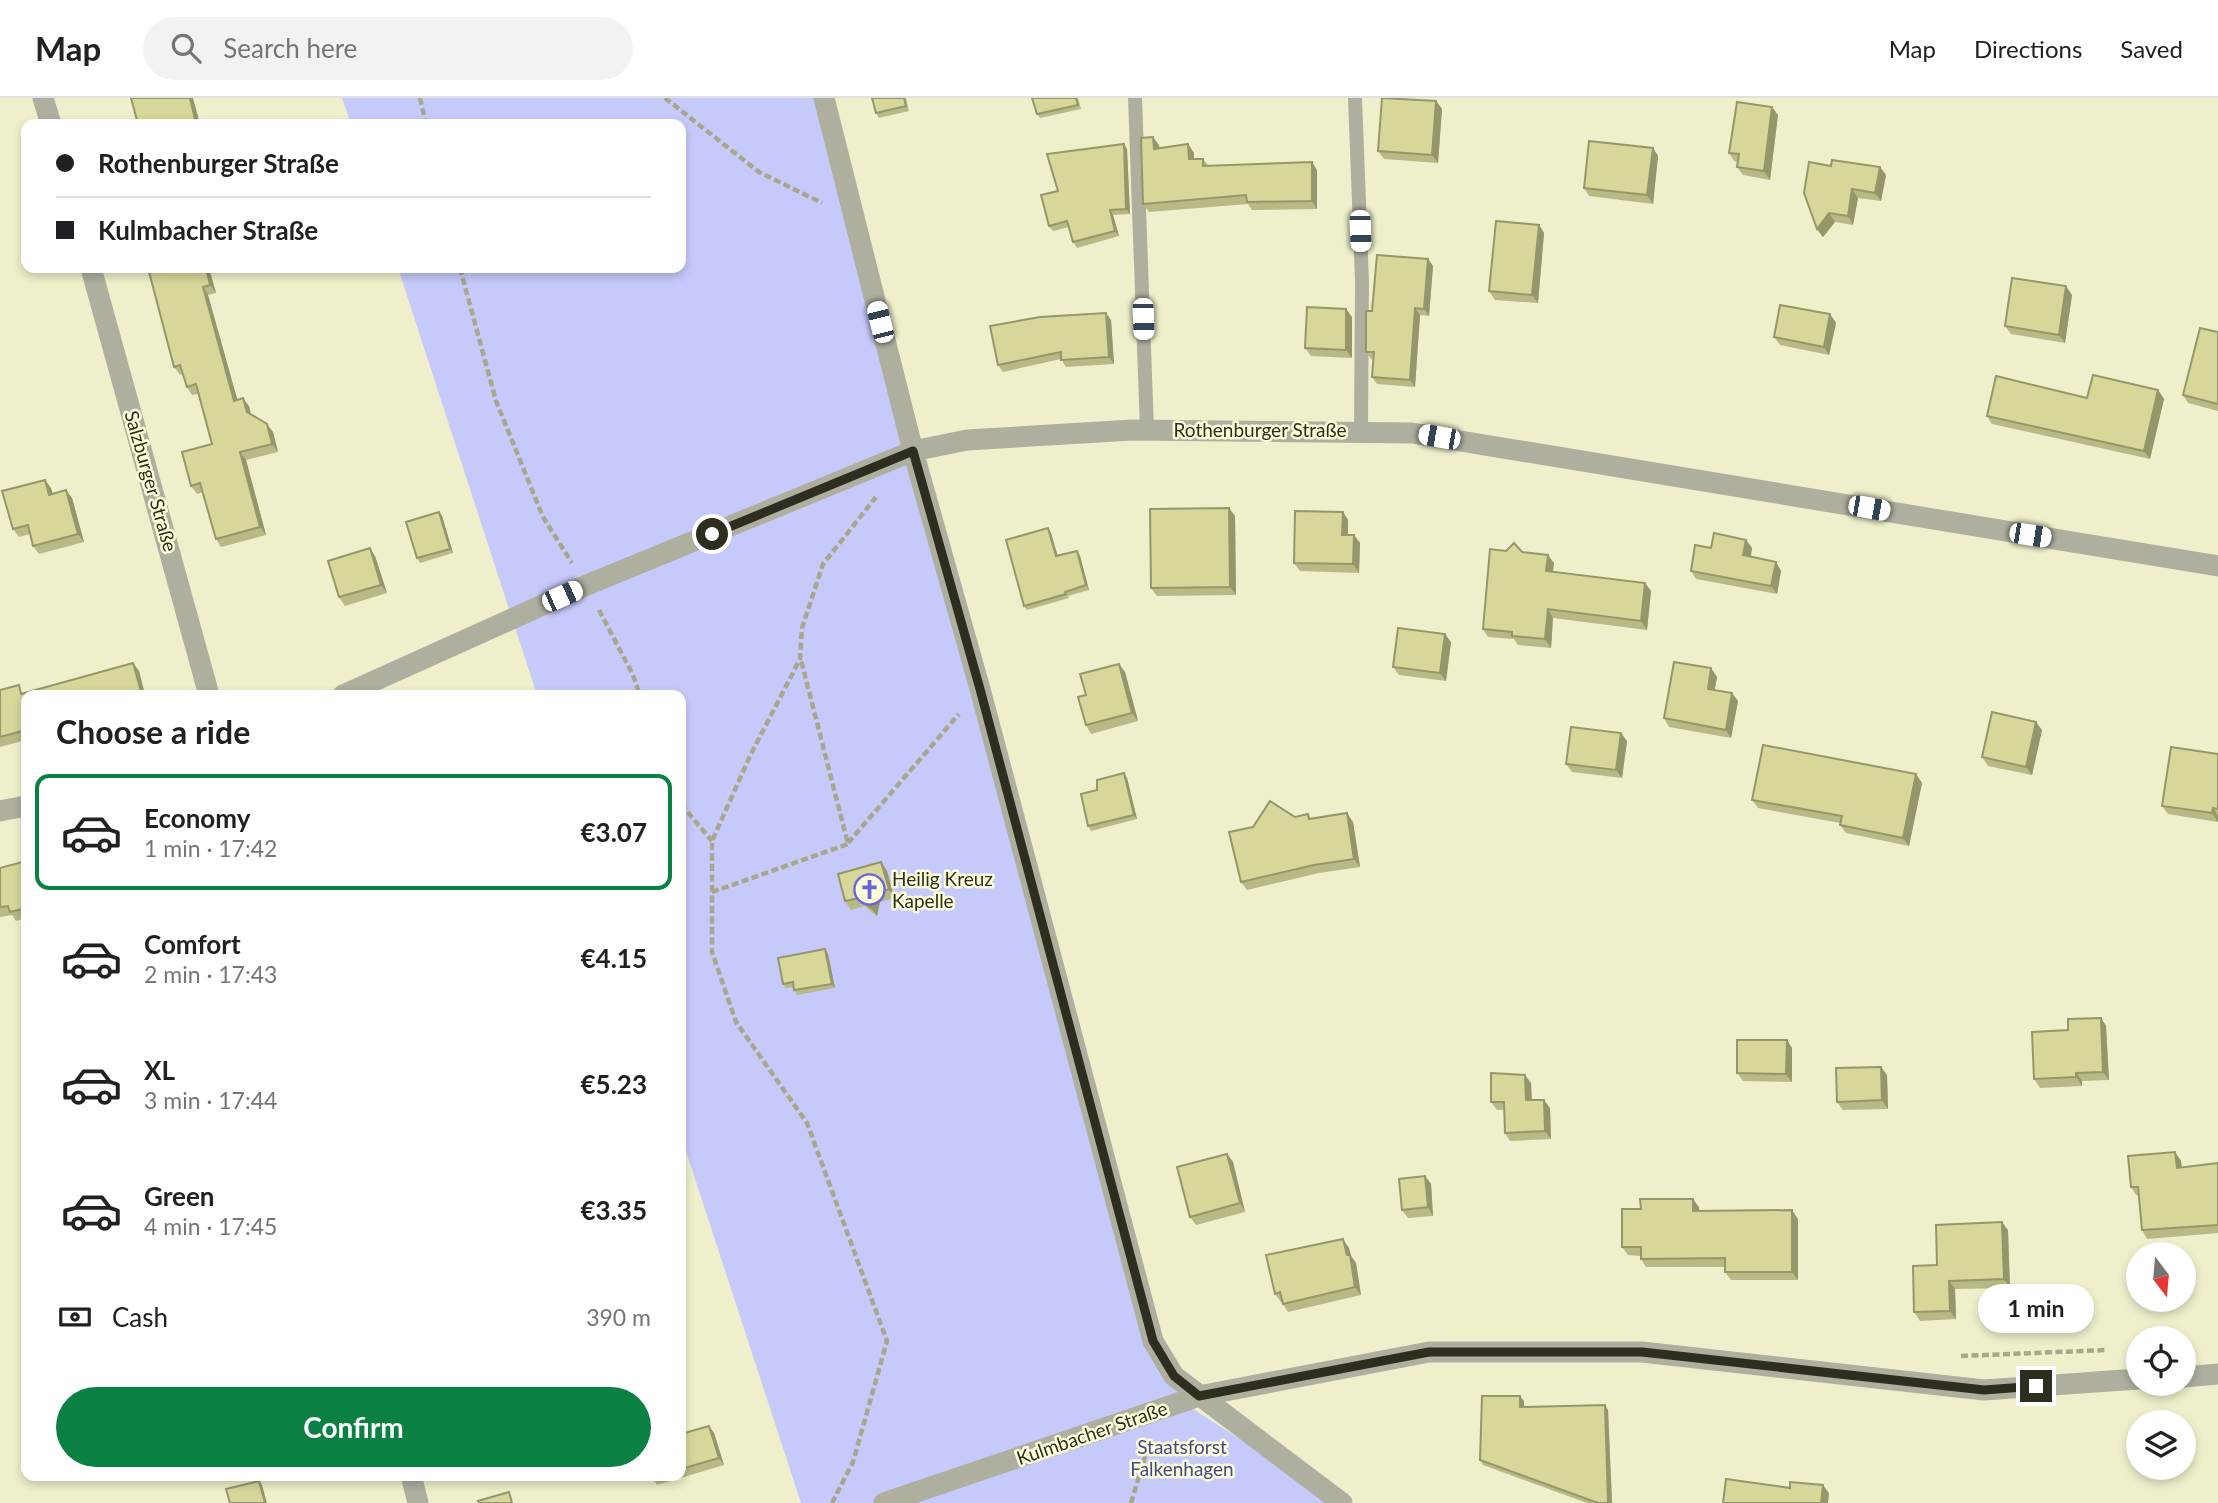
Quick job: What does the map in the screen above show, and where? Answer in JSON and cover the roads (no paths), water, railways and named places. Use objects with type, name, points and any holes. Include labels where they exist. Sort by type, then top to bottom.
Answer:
[{"type":"street","points":[[43,98],[49,119]]},
{"type":"street","points":[[824,98],[916,461],[980,689],[1153,1341],[1174,1376],[1342,1503]]},
{"type":"street","name":"Salzburger Straße","points":[[92,273],[208,690]]},
{"type":"street","name":"Rothenburger Straße","points":[[354,690],[587,585],[967,440],[1147,430],[1412,433],[2218,566]]},
{"type":"street","points":[[0,811],[21,807]]},
{"type":"street","name":"Kulmbacher Straße","points":[[884,1503],[1199,1396],[1429,1352],[1642,1352],[1984,1390],[2126,1381]]},
{"type":"street","points":[[2196,1376],[2218,1374]]},
{"type":"street","points":[[412,1481],[418,1503]]},
{"type":"lane","points":[[1135,98],[1147,430]]},
{"type":"lane","points":[[1355,98],[1362,281],[1361,431]]},
{"type":"place","name":"Heilig Kreuz Kapelle","points":[[869,890]]},
{"type":"park label","name":"Staatsforst Falkenhagen","points":[[1182,1458]]}]
